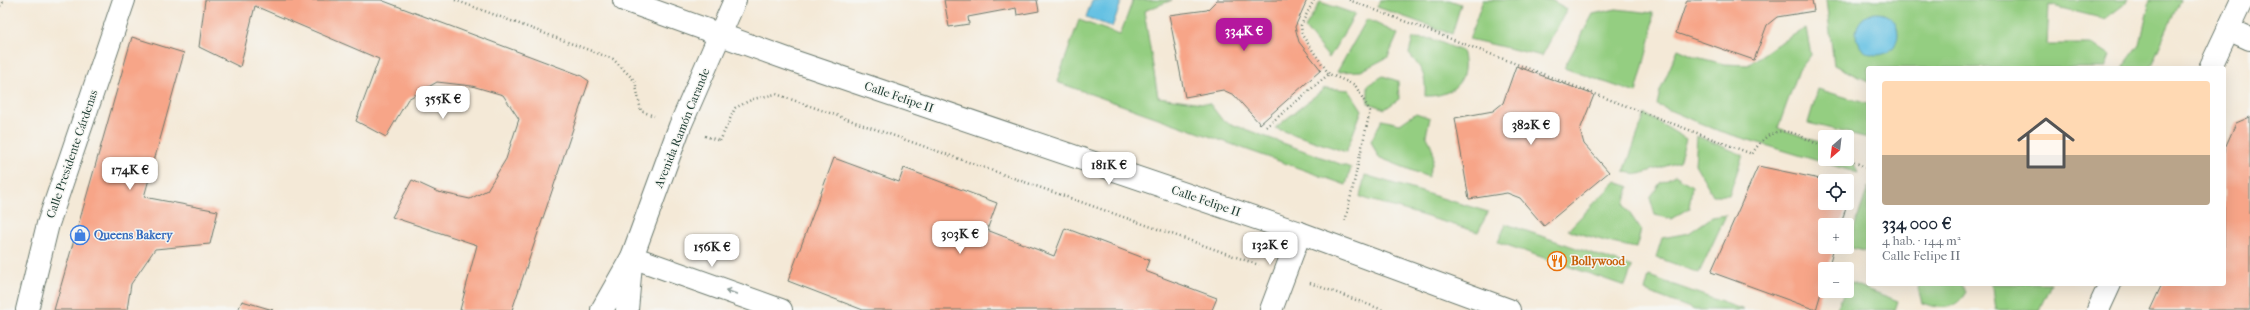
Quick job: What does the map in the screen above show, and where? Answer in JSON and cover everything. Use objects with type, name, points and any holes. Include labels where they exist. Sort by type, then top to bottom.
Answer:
[{"type":"street","name":"Calle Presidente Cárdenas","points":[[27,310],[48,224],[124,0]]},
{"type":"street","name":"Calle Felipe II","points":[[624,0],[720,36],[1300,233],[1508,310]]},
{"type":"street","name":"Avenida Ramón Carande","points":[[602,310],[632,257],[680,126],[736,0]]},
{"type":"street","points":[[2211,66],[2242,0]]},
{"type":"street","points":[[2228,29],[2250,39]]},
{"type":"street","points":[[1272,310],[1300,233]]},
{"type":"street","name":"Avenida Ramón Carande","points":[[627,310],[632,257]]},
{"type":"street","points":[[632,257],[781,310]]},
{"type":"street","points":[[2098,310],[2109,286]]},
{"type":"path","points":[[0,6],[6,0]]},
{"type":"path","points":[[456,0],[614,59],[635,81],[640,111]]},
{"type":"path","points":[[1314,0],[1301,25],[1302,35],[1329,74],[1355,85],[1370,111],[1339,247]]},
{"type":"path","points":[[1348,0],[1752,154],[1761,140],[1774,133],[1789,130],[1818,144]]},
{"type":"path","points":[[1266,127],[1329,74]]},
{"type":"path","points":[[720,141],[735,108],[753,99],[776,94],[1265,267]]},
{"type":"path","points":[[1854,162],[1866,168]]},
{"type":"path","points":[[1308,282],[1383,310]]},
{"type":"green space","points":[[1133,0],[1172,0],[1144,11],[1158,97],[1210,104],[1223,121],[1351,168],[1346,185],[1057,82],[1079,20],[1120,35]]},
{"type":"green space","points":[[1380,0],[1449,0],[1461,4],[1452,34],[1377,7]]},
{"type":"green space","points":[[1483,0],[1551,0],[1567,9],[1542,56],[1469,39]]},
{"type":"green space","points":[[1826,0],[2128,0],[2105,19],[2049,5],[2047,44],[2093,44],[2110,55],[2106,66],[1866,66],[1866,80],[1834,65]]},
{"type":"green space","points":[[2150,0],[2180,0],[2151,66],[2124,66],[2140,44]]},
{"type":"green space","points":[[1320,2],[1355,14],[1329,58],[1305,28]]},
{"type":"green space","points":[[1616,9],[1653,13],[1652,32],[1636,93],[1564,68],[1593,14]]},
{"type":"green space","points":[[1367,19],[1398,34],[1388,57],[1361,71],[1337,72]]},
{"type":"green space","points":[[1806,28],[1811,55],[1799,70],[1778,128],[1818,142],[1818,161],[1719,131],[1657,105],[1660,91],[1678,49],[1696,57],[1724,64],[1748,65],[1776,45]]},
{"type":"green space","points":[[1413,38],[1432,39],[1462,51],[1464,70],[1462,78],[1451,90],[1435,96],[1425,96],[1423,73],[1418,64],[1409,54]]},
{"type":"green space","points":[[1383,76],[1398,81],[1399,99],[1385,109],[1368,103],[1368,85]]},
{"type":"green space","points":[[1325,88],[1349,90],[1362,110],[1346,152],[1275,128]]},
{"type":"green space","points":[[1818,89],[1866,103],[1866,138],[1854,134],[1854,130],[1836,130],[1808,123]]},
{"type":"green space","points":[[1416,113],[1430,118],[1426,135],[1432,146],[1433,160],[1428,177],[1378,157],[1371,141],[1382,120],[1400,124]]},
{"type":"green space","points":[[1645,114],[1686,139],[1679,162],[1640,174],[1624,172]]},
{"type":"green space","points":[[1697,136],[1743,155],[1729,195],[1713,195],[1695,164]]},
{"type":"green space","points":[[1854,163],[1858,173],[1835,166],[1854,166]]},
{"type":"green space","points":[[1365,175],[1488,212],[1478,232],[1360,197]]},
{"type":"green space","points":[[1675,175],[1692,186],[1689,208],[1671,219],[1655,215],[1650,198],[1660,183]]},
{"type":"green space","points":[[1616,181],[1629,187],[1624,205],[1641,230],[1636,248],[1612,243],[1568,230]]},
{"type":"green space","points":[[1866,193],[1866,252],[1854,248],[1854,229]]},
{"type":"green space","points":[[1726,215],[1699,273],[1656,257],[1662,238],[1689,233],[1712,217]]},
{"type":"green space","points":[[1506,224],[1632,267],[1625,286],[1498,242]]},
{"type":"green space","points":[[1649,276],[1744,310],[1695,310],[1645,291]]},
{"type":"green space","points":[[1854,284],[1898,301],[1895,310],[1836,310],[1842,298],[1854,298]]},
{"type":"green space","points":[[1920,286],[1962,286],[1966,292],[1958,302],[1953,305],[1948,307],[1937,307],[1922,303],[1918,288]]},
{"type":"green space","points":[[1992,286],[2050,286],[2039,310],[1996,310]]},
{"type":"water","points":[[1092,0],[1122,0],[1112,27],[1086,17]]},
{"type":"water","points":[[1877,13],[1892,19],[1898,34],[1892,49],[1877,55],[1862,49],[1856,34],[1862,19]]},
{"type":"building","points":[[205,0],[381,0],[580,75],[589,81],[512,310],[460,310],[477,245],[392,217],[412,180],[438,192],[470,199],[487,190],[506,159],[519,119],[503,95],[472,86],[437,82],[408,99],[386,137],[356,121],[379,59],[255,6],[240,67],[199,47]]},
{"type":"building","points":[[944,0],[1037,0],[1039,11],[1017,15],[1016,8],[968,17],[969,24],[949,27]]},
{"type":"building","points":[[1217,0],[1307,0],[1295,27],[1299,42],[1321,70],[1260,124],[1234,95],[1223,90],[1185,97],[1169,15],[1207,10]]},
{"type":"building","points":[[1687,0],[1812,0],[1814,11],[1777,17],[1767,25],[1754,60],[1676,33]]},
{"type":"building","points":[[132,37],[184,53],[144,197],[218,211],[210,244],[155,249],[131,284],[127,310],[54,310]]},
{"type":"building","points":[[1516,66],[1594,95],[1580,130],[1584,144],[1609,172],[1544,226],[1520,198],[1507,193],[1469,199],[1455,118],[1493,111],[1503,103]]},
{"type":"building","points":[[2250,117],[2250,310],[2150,310],[2161,286],[2226,286],[2226,146],[2236,123]]},
{"type":"building","points":[[834,158],[899,182],[904,168],[997,203],[987,230],[1054,256],[1065,228],[1149,260],[1145,271],[1217,298],[1212,310],[863,310],[788,281]]},
{"type":"building","points":[[1758,166],[1818,179],[1818,210],[1845,210],[1843,218],[1818,218],[1818,254],[1832,254],[1830,262],[1818,262],[1818,298],[1819,298],[1816,310],[1711,272]]},
{"type":"building","points":[[242,301],[273,310],[238,310]]},
{"type":"place","name":"Queens Bakery","points":[[80,235]]},
{"type":"place","name":"Bollywood","points":[[1557,261]]}]
